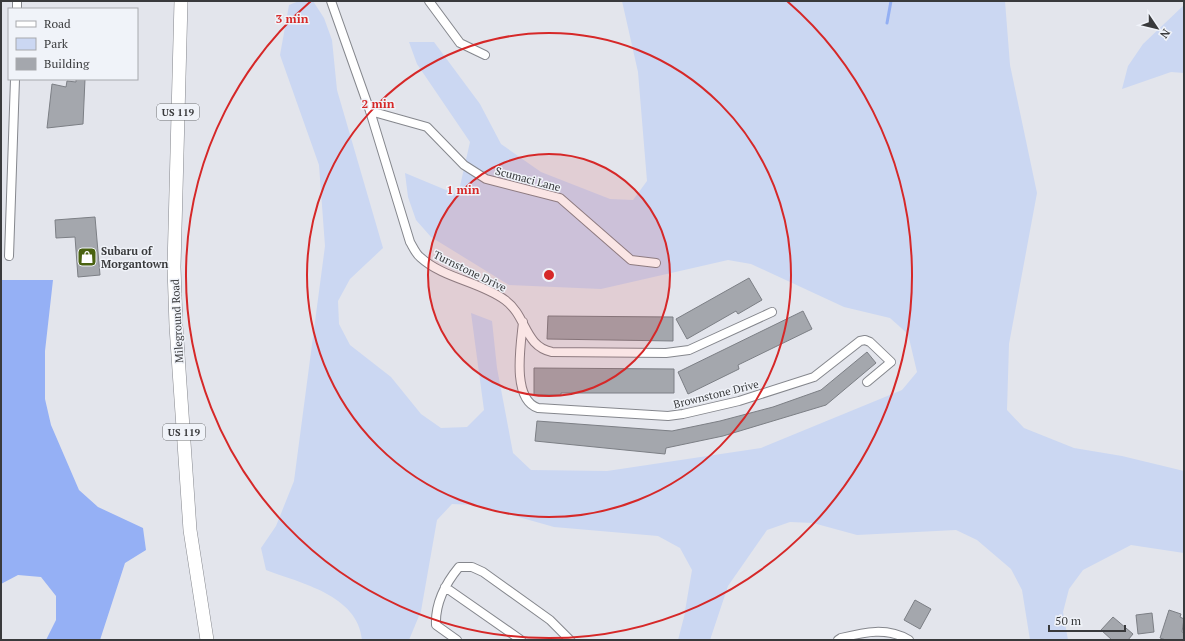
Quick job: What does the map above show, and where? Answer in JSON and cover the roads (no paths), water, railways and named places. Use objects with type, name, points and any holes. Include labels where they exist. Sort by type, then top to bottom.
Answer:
[{"type":"main road","name":"Mileground Road","points":[[181,1],[174,268],[176,326],[190,530],[197,584],[207,640]]},
{"type":"street","name":"Turnstone Drive","points":[[331,1],[370,111],[410,242],[419,256],[443,272],[504,299],[523,321],[533,342],[541,350],[552,352],[666,353],[689,350],[772,312]]},
{"type":"street","points":[[430,1],[460,43],[485,55]]},
{"type":"street","points":[[9,256],[15,80]]},
{"type":"street","name":"Scumaci Lane","points":[[370,111],[427,127],[464,165],[486,179],[560,198],[631,260],[656,263]]},
{"type":"street","name":"Brownstone Drive","points":[[523,321],[520,374],[522,389],[525,400],[531,406],[538,408],[668,416],[683,414],[739,401],[814,377],[860,341],[865,340],[870,342],[891,362],[867,382]]},
{"type":"street","points":[[457,640],[436,625],[435,611],[445,587],[459,567],[472,567],[483,572],[550,620],[570,640]]},
{"type":"street","points":[[445,587],[521,640]]},
{"type":"street","points":[[838,640],[868,631],[898,633],[909,640]]},
{"type":"waterway","points":[[887,23],[891,1]]},
{"type":"place","name":"Subaru of Morgantown","points":[[87,257]]}]
